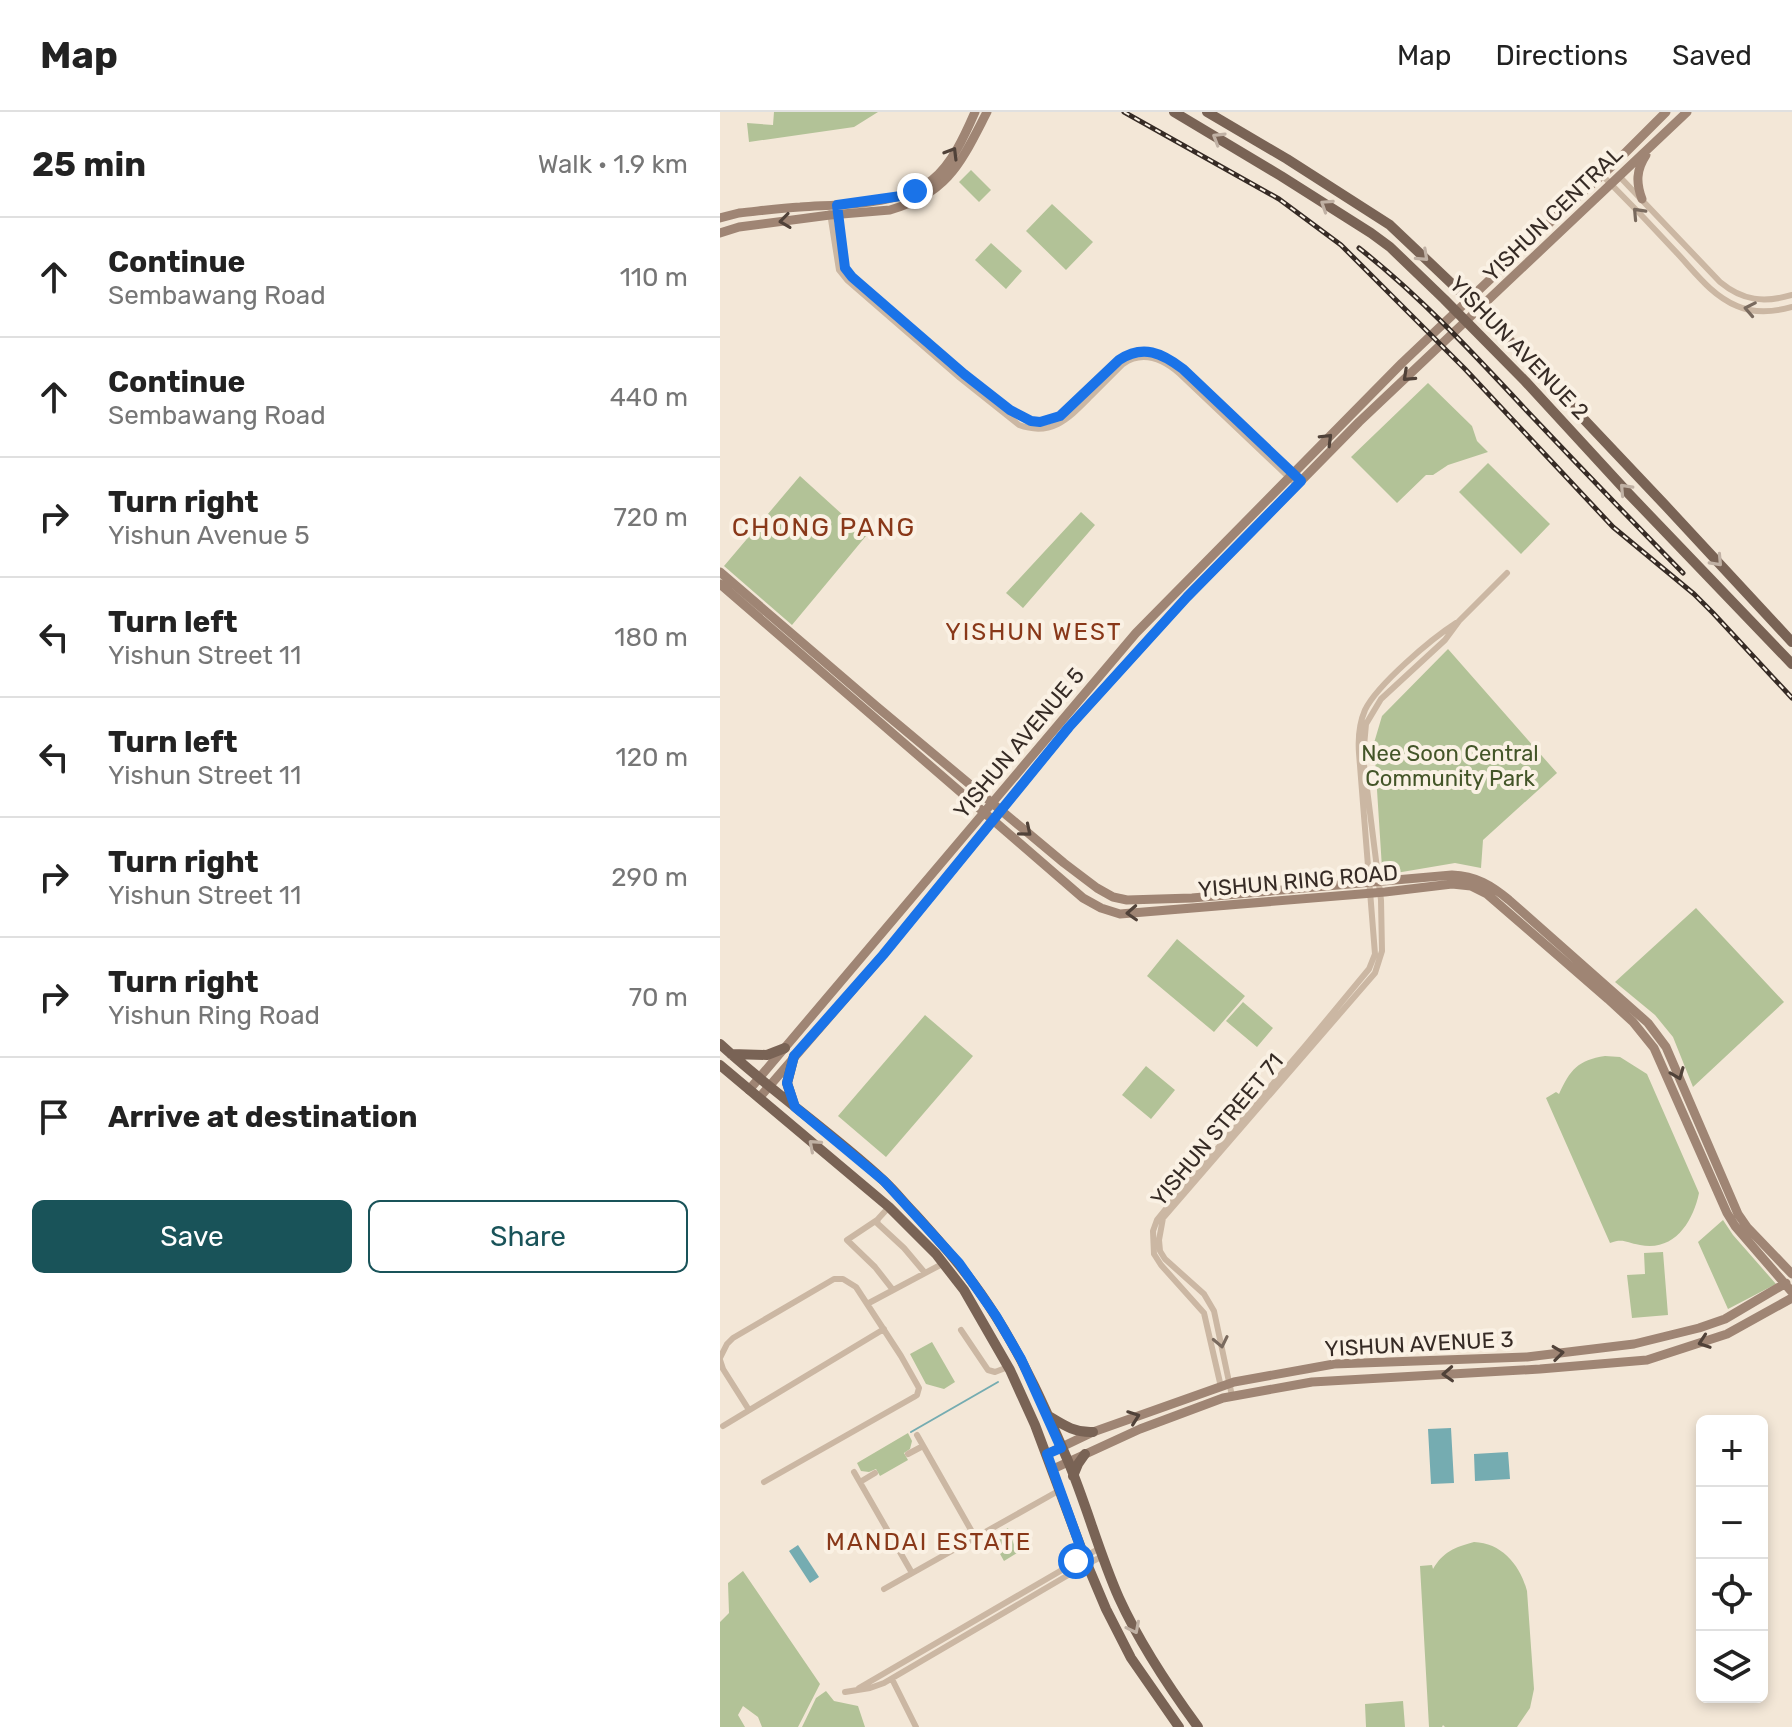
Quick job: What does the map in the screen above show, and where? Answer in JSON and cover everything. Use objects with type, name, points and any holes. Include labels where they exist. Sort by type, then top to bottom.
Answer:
[{"type":"main road","points":[[720,233],[915,191],[934,178],[949,160],[975,112]]},
{"type":"main road","points":[[720,218],[739,213],[890,210],[922,197],[943,184],[959,165],[987,112]]},
{"type":"main road","name":"YISHUN AVENUE 2","points":[[1174,112],[1390,247],[1525,381],[1792,664]]},
{"type":"main road","name":"YISHUN AVENUE 2","points":[[1207,112],[1390,225],[1479,309],[1792,642]]},
{"type":"main road","name":"YISHUN CENTRAL","points":[[1469,299],[1666,112]]},
{"type":"main road","name":"YISHUN CENTRAL","points":[[1479,309],[1687,112]]},
{"type":"main road","points":[[1642,199],[1637,184],[1638,169],[1660,136]]},
{"type":"main road","points":[[1360,206],[1360,220],[1371,233]]},
{"type":"main road","name":"YISHUN AVENUE 5","points":[[749,1090],[1136,633],[1469,299]]},
{"type":"main road","name":"YISHUN AVENUE 5","points":[[759,1098],[883,955],[1069,727],[1145,641],[1359,422],[1479,309]]},
{"type":"main road","name":"YISHUN RING ROAD","points":[[720,572],[992,803],[1083,878],[1113,897],[1127,900],[1192,898],[1452,884],[1477,888],[1504,907],[1633,1022],[1658,1055],[1727,1213],[1790,1283]]},
{"type":"main road","name":"YISHUN RING ROAD","points":[[720,584],[1083,898],[1101,908],[1120,914],[1375,888]]},
{"type":"main road","points":[[720,1044],[884,1181],[959,1262],[1021,1359],[1068,1462],[1120,1600],[1143,1645],[1198,1727]]},
{"type":"main road","points":[[731,1054],[767,1055],[785,1048]]},
{"type":"main road","points":[[794,1056],[787,1083],[795,1107]]},
{"type":"main road","points":[[720,1065],[889,1207],[944,1263],[964,1290],[1008,1367],[1047,1454],[1106,1609],[1131,1658],[1179,1727]]},
{"type":"main road","name":"YISHUN AVENUE 3","points":[[1047,1454],[1093,1432],[1225,1385],[1334,1364],[1527,1357],[1634,1344],[1725,1319],[1790,1283]]},
{"type":"main road","name":"YISHUN AVENUE 3","points":[[1053,1469],[1140,1429],[1228,1397],[1312,1382],[1647,1360],[1727,1334],[1792,1298]]},
{"type":"main road","points":[[1047,1415],[1071,1429],[1093,1432]]},
{"type":"main road","points":[[1073,1477],[1085,1454]]},
{"type":"street","points":[[1611,167],[1731,291],[1762,300],[1792,297]]},
{"type":"street","points":[[1602,175],[1720,297],[1734,306],[1752,311],[1792,307]]},
{"type":"street","points":[[833,210],[845,268],[852,277],[964,374],[1023,418],[1040,422],[1060,416],[1119,360],[1130,353],[1154,352],[1183,369],[1299,483]]},
{"type":"street","points":[[1375,888],[1359,753],[1361,721],[1370,702],[1384,685],[1439,634],[1459,621],[1507,573]]},
{"type":"street","name":"YISHUN STREET 71","points":[[1225,1385],[1214,1311],[1204,1294],[1160,1251],[1163,1218],[1375,973],[1382,951],[1375,888]]},
{"type":"street","name":"YISHUN STREET 71","points":[[1228,1397],[1204,1313],[1154,1254],[1153,1231],[1157,1220],[1369,969],[1375,954],[1375,888]]},
{"type":"street","points":[[889,1207],[877,1220],[847,1240],[893,1290]]},
{"type":"street","points":[[877,1220],[925,1273]]},
{"type":"street","points":[[867,1304],[944,1263]]},
{"type":"street","points":[[749,1410],[723,1369],[720,1359],[727,1344],[834,1279],[850,1281],[856,1287],[918,1384],[917,1395],[764,1482]]},
{"type":"street","points":[[1196,1303],[1204,1294]]},
{"type":"street","points":[[723,1426],[884,1329]]},
{"type":"street","points":[[961,1330],[988,1370],[995,1372],[1008,1367]]},
{"type":"street","points":[[917,1435],[975,1537]]},
{"type":"street","points":[[908,1454],[923,1446]]},
{"type":"street","points":[[854,1472],[912,1573]]},
{"type":"street","points":[[860,1482],[875,1473]]},
{"type":"street","points":[[884,1589],[1060,1490]]},
{"type":"street","points":[[1066,1572],[849,1692],[892,1679],[1100,1553]]},
{"type":"street","points":[[892,1679],[916,1727]]},
{"type":"green space","points":[[774,112],[878,112],[854,127],[749,142],[747,123],[773,125]]},
{"type":"green space","points":[[971,170],[991,190],[979,202],[959,182]]},
{"type":"green space","points":[[1052,204],[1093,242],[1066,270],[1026,231]]},
{"type":"green space","points":[[991,243],[1022,271],[1006,289],[975,260]]},
{"type":"green space","points":[[1428,383],[1472,426],[1477,441],[1488,452],[1448,465],[1433,475],[1426,475],[1397,503],[1351,457]]},
{"type":"green space","points":[[1488,463],[1550,524],[1521,554],[1459,492]]},
{"type":"green space","points":[[800,476],[866,536],[792,625],[724,566]]},
{"type":"green space","points":[[1081,512],[1095,525],[1023,608],[1006,593]]},
{"type":"green space","name":"Nee Soon Central Community Park","points":[[1448,649],[1557,773],[1483,840],[1481,868],[1455,863],[1390,874],[1382,868],[1374,743],[1382,716]]},
{"type":"green space","points":[[1696,908],[1784,1002],[1693,1087],[1673,1037],[1655,1015],[1615,982]]},
{"type":"green space","points":[[1177,939],[1245,996],[1214,1032],[1147,976]]},
{"type":"green space","points":[[1243,1002],[1273,1028],[1257,1047],[1226,1021]]},
{"type":"green space","points":[[925,1015],[973,1056],[886,1157],[838,1116]]},
{"type":"green space","points":[[1605,1056],[1620,1057],[1647,1074],[1699,1193],[1687,1224],[1663,1244],[1610,1243],[1546,1098],[1556,1092],[1559,1094],[1571,1072],[1581,1063]]},
{"type":"green space","points":[[1146,1066],[1175,1090],[1151,1119],[1122,1095]]},
{"type":"green space","points":[[1723,1220],[1776,1284],[1728,1309],[1698,1242]]},
{"type":"green space","points":[[1663,1252],[1668,1315],[1632,1318],[1627,1275],[1645,1274],[1644,1253]]},
{"type":"green space","points":[[932,1342],[955,1382],[944,1389],[926,1384],[910,1354]]},
{"type":"green space","points":[[908,1433],[912,1441],[910,1449],[904,1453],[908,1460],[880,1476],[876,1469],[861,1471],[857,1463]]},
{"type":"green space","points":[[1008,1528],[1017,1553],[1004,1561],[991,1538]]},
{"type":"green space","points":[[1474,1542],[1501,1551],[1515,1564],[1524,1581],[1534,1689],[1530,1708],[1517,1727],[1429,1727],[1420,1566],[1432,1565],[1433,1569],[1450,1551]]},
{"type":"green space","points":[[743,1571],[820,1684],[798,1727],[762,1727],[758,1717],[743,1706],[738,1715],[745,1727],[720,1727],[720,1622],[729,1613],[728,1583]]},
{"type":"green space","points":[[826,1691],[834,1701],[858,1706],[865,1727],[802,1727],[816,1698]]},
{"type":"green space","points":[[1403,1701],[1405,1727],[1366,1727],[1365,1704]]},
{"type":"water","points":[[1451,1428],[1454,1483],[1431,1484],[1428,1429]]},
{"type":"water","points":[[1508,1452],[1510,1479],[1475,1481],[1474,1454]]},
{"type":"water","points":[[798,1545],[819,1577],[810,1583],[789,1551]]},
{"type":"waterway","points":[[911,1432],[998,1382]]},
{"type":"railway","points":[[1124,112],[1279,199],[1341,245],[1465,369],[1613,527],[1694,594],[1792,698]]},
{"type":"railway","points":[[1359,248],[1446,326],[1683,573]]},
{"type":"district","name":"CHONG PANG","points":[[824,527]]},
{"type":"district","name":"YISHUN WEST","points":[[1034,632]]},
{"type":"district","name":"MANDAI ESTATE","points":[[929,1542]]},
{"type":"route","points":[[915,191],[901,196],[837,205],[845,268],[998,401],[1031,421],[1040,422],[1060,416],[1119,360],[1130,353],[1154,352],[1183,369],[1301,481],[1145,641],[1069,727],[883,955],[794,1056],[788,1076],[787,1083],[795,1107],[884,1181],[959,1262],[996,1316],[1021,1359],[1061,1448],[1047,1454],[1084,1557],[1076,1561]]}]
